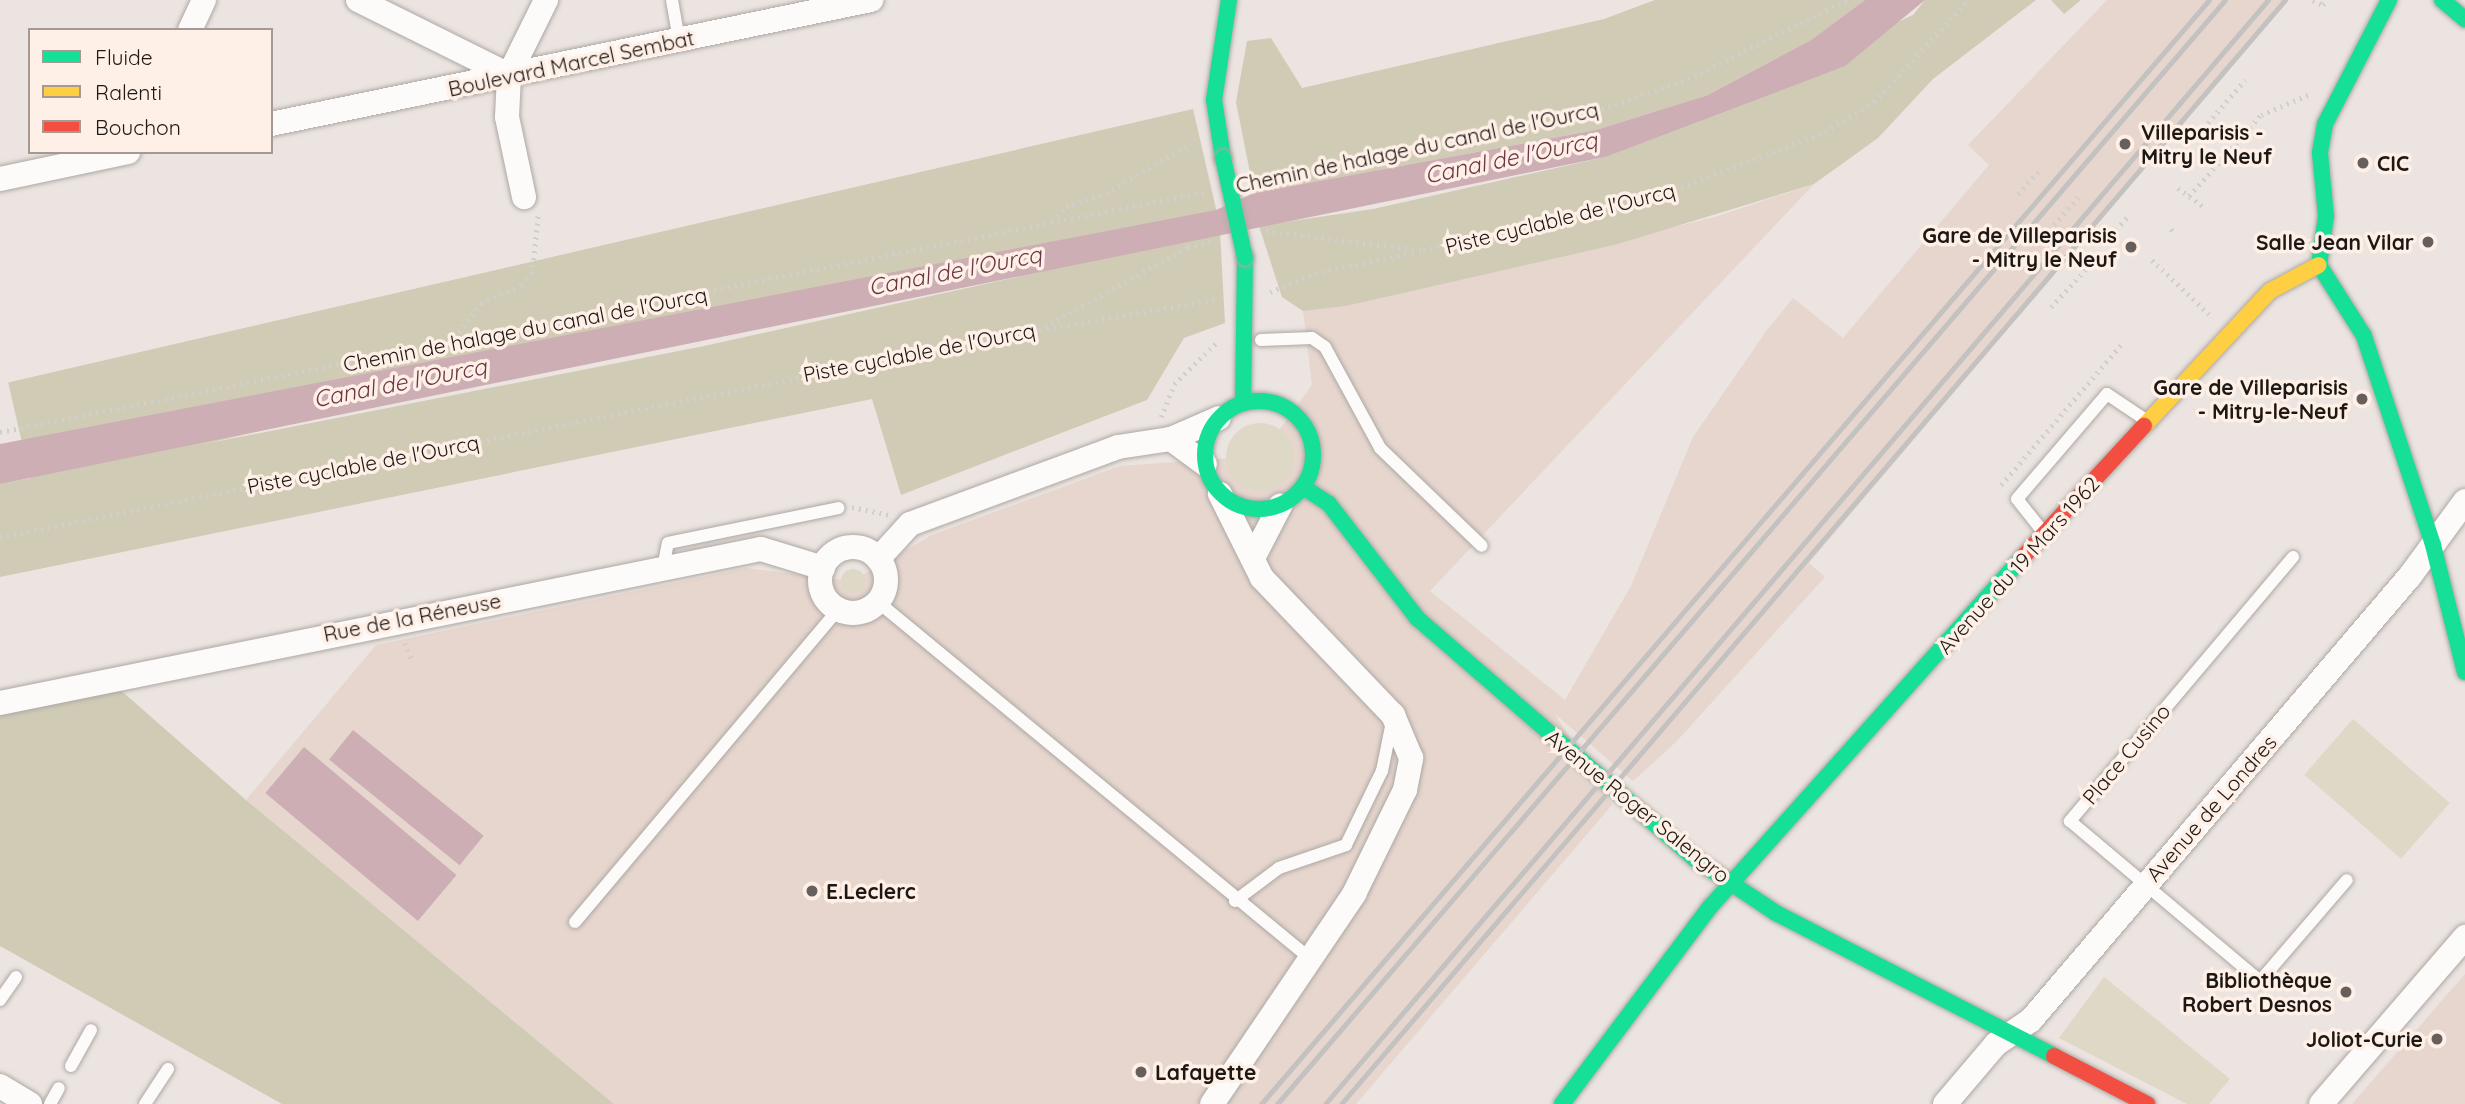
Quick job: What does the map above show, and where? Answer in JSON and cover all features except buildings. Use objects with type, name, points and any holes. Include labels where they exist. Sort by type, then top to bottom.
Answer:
[{"type":"street","points":[[191,28],[204,0]]},
{"type":"street","points":[[358,0],[509,75]]},
{"type":"street","points":[[524,197],[508,117],[509,75],[546,0]]},
{"type":"street","name":"Boulevard Marcel Sembat","points":[[273,124],[871,0]]},
{"type":"street","points":[[1228,0],[1216,61],[1216,116],[1245,258],[1249,295],[1267,360]]},
{"type":"street","points":[[2389,0],[2335,95],[2320,153],[2326,216],[2319,265],[2364,336],[2433,545],[2465,672]]},
{"type":"street","points":[[2442,0],[2465,19]]},
{"type":"street","points":[[0,179],[119,154]]},
{"type":"street","name":"Avenue du 19 Mars 1962","points":[[1562,1104],[1732,883],[2045,533],[2270,291],[2319,265]]},
{"type":"street","points":[[1243,403],[1249,295]]},
{"type":"street","points":[[1252,558],[1280,506],[1303,487],[1314,456],[1311,440],[1283,406],[1273,380]]},
{"type":"street","points":[[878,559],[910,524],[1118,447],[1171,439],[1219,418],[1243,403],[1283,406]]},
{"type":"street","points":[[1205,464],[1219,418]]},
{"type":"street","points":[[1171,439],[1205,464],[1272,592],[1393,715],[1410,748],[1405,790],[1354,894],[1308,957],[1212,1104]]},
{"type":"street","name":"Avenue Roger Salengro","points":[[1303,487],[1329,504],[1417,618],[1732,883],[1776,913],[2013,1032],[2147,1104]]},
{"type":"street","points":[[1220,494],[1250,509],[1280,506]]},
{"type":"street","name":"Avenue de Londres","points":[[1945,1104],[2013,1032],[2032,1020],[2433,545],[2465,500]]},
{"type":"street","points":[[848,548],[878,559],[886,585],[878,601],[859,612],[838,610],[824,596],[822,568],[848,548]]},
{"type":"street","name":"Rue de la Réneuse","points":[[0,703],[761,549],[822,568]]},
{"type":"street","points":[[2321,1104],[2465,937]]},
{"type":"street","points":[[0,1086],[30,1104]]},
{"type":"lane","points":[[672,0],[679,40]]},
{"type":"lane","points":[[1261,340],[1312,338],[1325,347],[1380,448],[1482,546]]},
{"type":"lane","points":[[2045,533],[2017,499],[2107,394],[2147,422]]},
{"type":"lane","points":[[663,568],[668,543],[838,508]]},
{"type":"lane","name":"Place Cusino","points":[[2293,556],[2070,821],[2260,981],[2347,880]]},
{"type":"lane","points":[[878,601],[1236,901],[1308,957]]},
{"type":"lane","points":[[575,922],[838,610]]},
{"type":"lane","points":[[1236,901],[1279,868],[1346,845],[1382,771],[1393,715]]},
{"type":"lane","points":[[0,1000],[16,977]]},
{"type":"lane","points":[[71,1066],[91,1030]]},
{"type":"lane","points":[[145,1104],[168,1069]]},
{"type":"lane","points":[[50,1104],[59,1088]]},
{"type":"path","name":"Chemin de halage du canal de l'Ourcq","points":[[1243,184],[1582,116],[1688,79],[1847,0]]},
{"type":"path","name":"Piste cyclable de l'Ourcq","points":[[1261,232],[1423,250],[1642,202],[1825,132],[1874,102],[1968,0]]},
{"type":"path","points":[[2314,0],[2323,5],[2327,0]]},
{"type":"path","points":[[2194,139],[2245,80]]},
{"type":"path","points":[[2189,196],[2261,115],[2317,93],[2335,95]]},
{"type":"path","name":"Chemin de halage du canal de l'Ourcq","points":[[1051,223],[1066,207],[1185,151],[1216,116]]},
{"type":"path","points":[[2018,194],[2038,172]]},
{"type":"path","points":[[2178,188],[2204,206]]},
{"type":"path","name":"Chemin de halage du canal de l'Ourcq","points":[[0,432],[1215,190]]},
{"type":"path","points":[[449,344],[481,303],[522,285],[532,274],[538,206],[524,197]]},
{"type":"path","points":[[2054,225],[2078,197]]},
{"type":"path","points":[[2111,235],[2130,214]]},
{"type":"path","name":"Piste cyclable de l'Ourcq","points":[[0,537],[1039,330],[1188,247],[1222,239]]},
{"type":"path","points":[[1249,295],[1423,250]]},
{"type":"path","points":[[2051,307],[2098,256]]},
{"type":"path","points":[[2152,260],[2213,317]]},
{"type":"path","points":[[1039,330],[1230,299]]},
{"type":"path","points":[[1149,421],[1162,417],[1174,384],[1224,334]]},
{"type":"path","points":[[2001,485],[2121,345]]},
{"type":"path","points":[[838,508],[870,506],[886,516],[899,511]]},
{"type":"shaded area","points":[[1655,0],[1865,0],[1811,40],[1708,95],[1596,130],[1254,193],[1236,102],[1247,41],[1271,38],[1302,88],[1604,19]]},
{"type":"shaded area","points":[[1925,0],[2036,0],[1933,79],[1878,138],[1814,184],[1618,244],[1346,306],[1303,311],[1282,297],[1259,226],[1373,209],[1605,157],[1913,15]]},
{"type":"shaded area","points":[[2051,0],[2081,0],[2064,14]]},
{"type":"shaded area","points":[[2107,0],[2288,0],[1809,563],[1825,577],[1677,741],[1633,781],[1555,714],[1612,805],[1356,1104],[614,1104],[246,800],[376,645],[746,568],[852,581],[932,535],[1120,466],[1260,456],[1312,385],[1303,311],[1346,306],[1715,217],[1814,184],[1430,591],[1565,700],[1631,586],[1693,437],[1767,330],[1793,298],[1843,338],[1989,165],[1968,145]]},
{"type":"shaded area","points":[[1193,109],[1216,210],[32,484],[8,383]]},
{"type":"shaded area","points":[[1220,232],[1225,323],[1184,338],[1147,400],[901,495],[872,399],[0,577],[0,484],[704,346]]},
{"type":"shaded area","points":[[1260,423],[1273,426],[1284,433],[1291,444],[1294,457],[1291,470],[1284,481],[1273,488],[1260,491],[1247,488],[1236,481],[1229,470],[1226,457],[1229,444],[1236,433],[1247,426]]},
{"type":"shaded area","points":[[853,569],[864,576],[865,581],[858,592],[853,593],[842,586],[841,581],[848,570]]},
{"type":"shaded area","points":[[117,687],[246,800],[614,1104],[282,1104],[0,946],[0,711]]},
{"type":"shaded area","points":[[2353,719],[2450,803],[2401,859],[2304,775]]},
{"type":"shaded area","name":"Joliot-Curie","points":[[2465,974],[2465,1104],[2352,1104]]},
{"type":"shaded area","points":[[2104,977],[2230,1079],[2209,1104],[2187,1104],[2059,1038]]},
{"type":"water","name":"Canal de l'Ourcq","points":[[1865,0],[1925,0],[1845,66],[1605,157],[0,484],[0,444],[1216,210],[1254,193],[1596,130],[1708,95],[1811,40]]},
{"type":"water","points":[[353,730],[484,836],[460,865],[329,760]]},
{"type":"water","points":[[304,747],[456,875],[418,921],[265,793]]},
{"type":"railway","points":[[1261,1104],[2209,0]]},
{"type":"railway","points":[[1277,1104],[2225,0]]},
{"type":"railway","points":[[1325,1104],[2268,0]]},
{"type":"railway","points":[[1341,1104],[2285,0]]},
{"type":"traffic: fast","points":[[1223,158],[1214,100],[1229,0]]},
{"type":"traffic: fast","points":[[2389,0],[2325,124],[2320,153],[2326,216],[2319,265],[2364,336],[2433,545],[2465,672]]},
{"type":"traffic: fast","points":[[2442,0],[2465,19]]},
{"type":"traffic: fast","points":[[1223,158],[1245,258]]},
{"type":"traffic: fast","points":[[1243,403],[1245,258]]},
{"type":"traffic: fast","points":[[1259,401],[1280,405],[1297,417],[1309,434],[1313,455],[1309,476],[1297,493],[1280,505],[1259,509],[1238,505],[1221,493],[1209,476],[1205,455],[1209,434],[1221,417],[1238,405],[1259,401]]},
{"type":"traffic: fast","points":[[1303,487],[1329,504],[1417,618],[1695,859],[1776,913],[2054,1056]]},
{"type":"traffic: fast","points":[[1562,1104],[1710,907],[2022,558]]},
{"type":"traffic: slow","points":[[2144,426],[2270,291],[2319,265]]},
{"type":"traffic: jam","points":[[2022,558],[2144,426]]},
{"type":"traffic: jam","points":[[2054,1056],[2147,1104]]},
{"type":"place","name":"Villeparisis - Mitry le Neuf","points":[[2125,144]]},
{"type":"place","name":"CIC","points":[[2363,163]]},
{"type":"place","name":"Salle Jean Vilar","points":[[2428,242]]},
{"type":"place","name":"Gare de Villeparisis - Mitry le Neuf","points":[[2131,247]]},
{"type":"place","name":"Gare de Villeparisis - Mitry-le-Neuf","points":[[2362,399]]},
{"type":"place","name":"E.Leclerc","points":[[812,891]]},
{"type":"place","name":"Bibliothèque Robert Desnos","points":[[2346,992]]},
{"type":"place","name":"Joliot-Curie","points":[[2437,1039]]},
{"type":"place","name":"Lafayette","points":[[1141,1072]]}]
